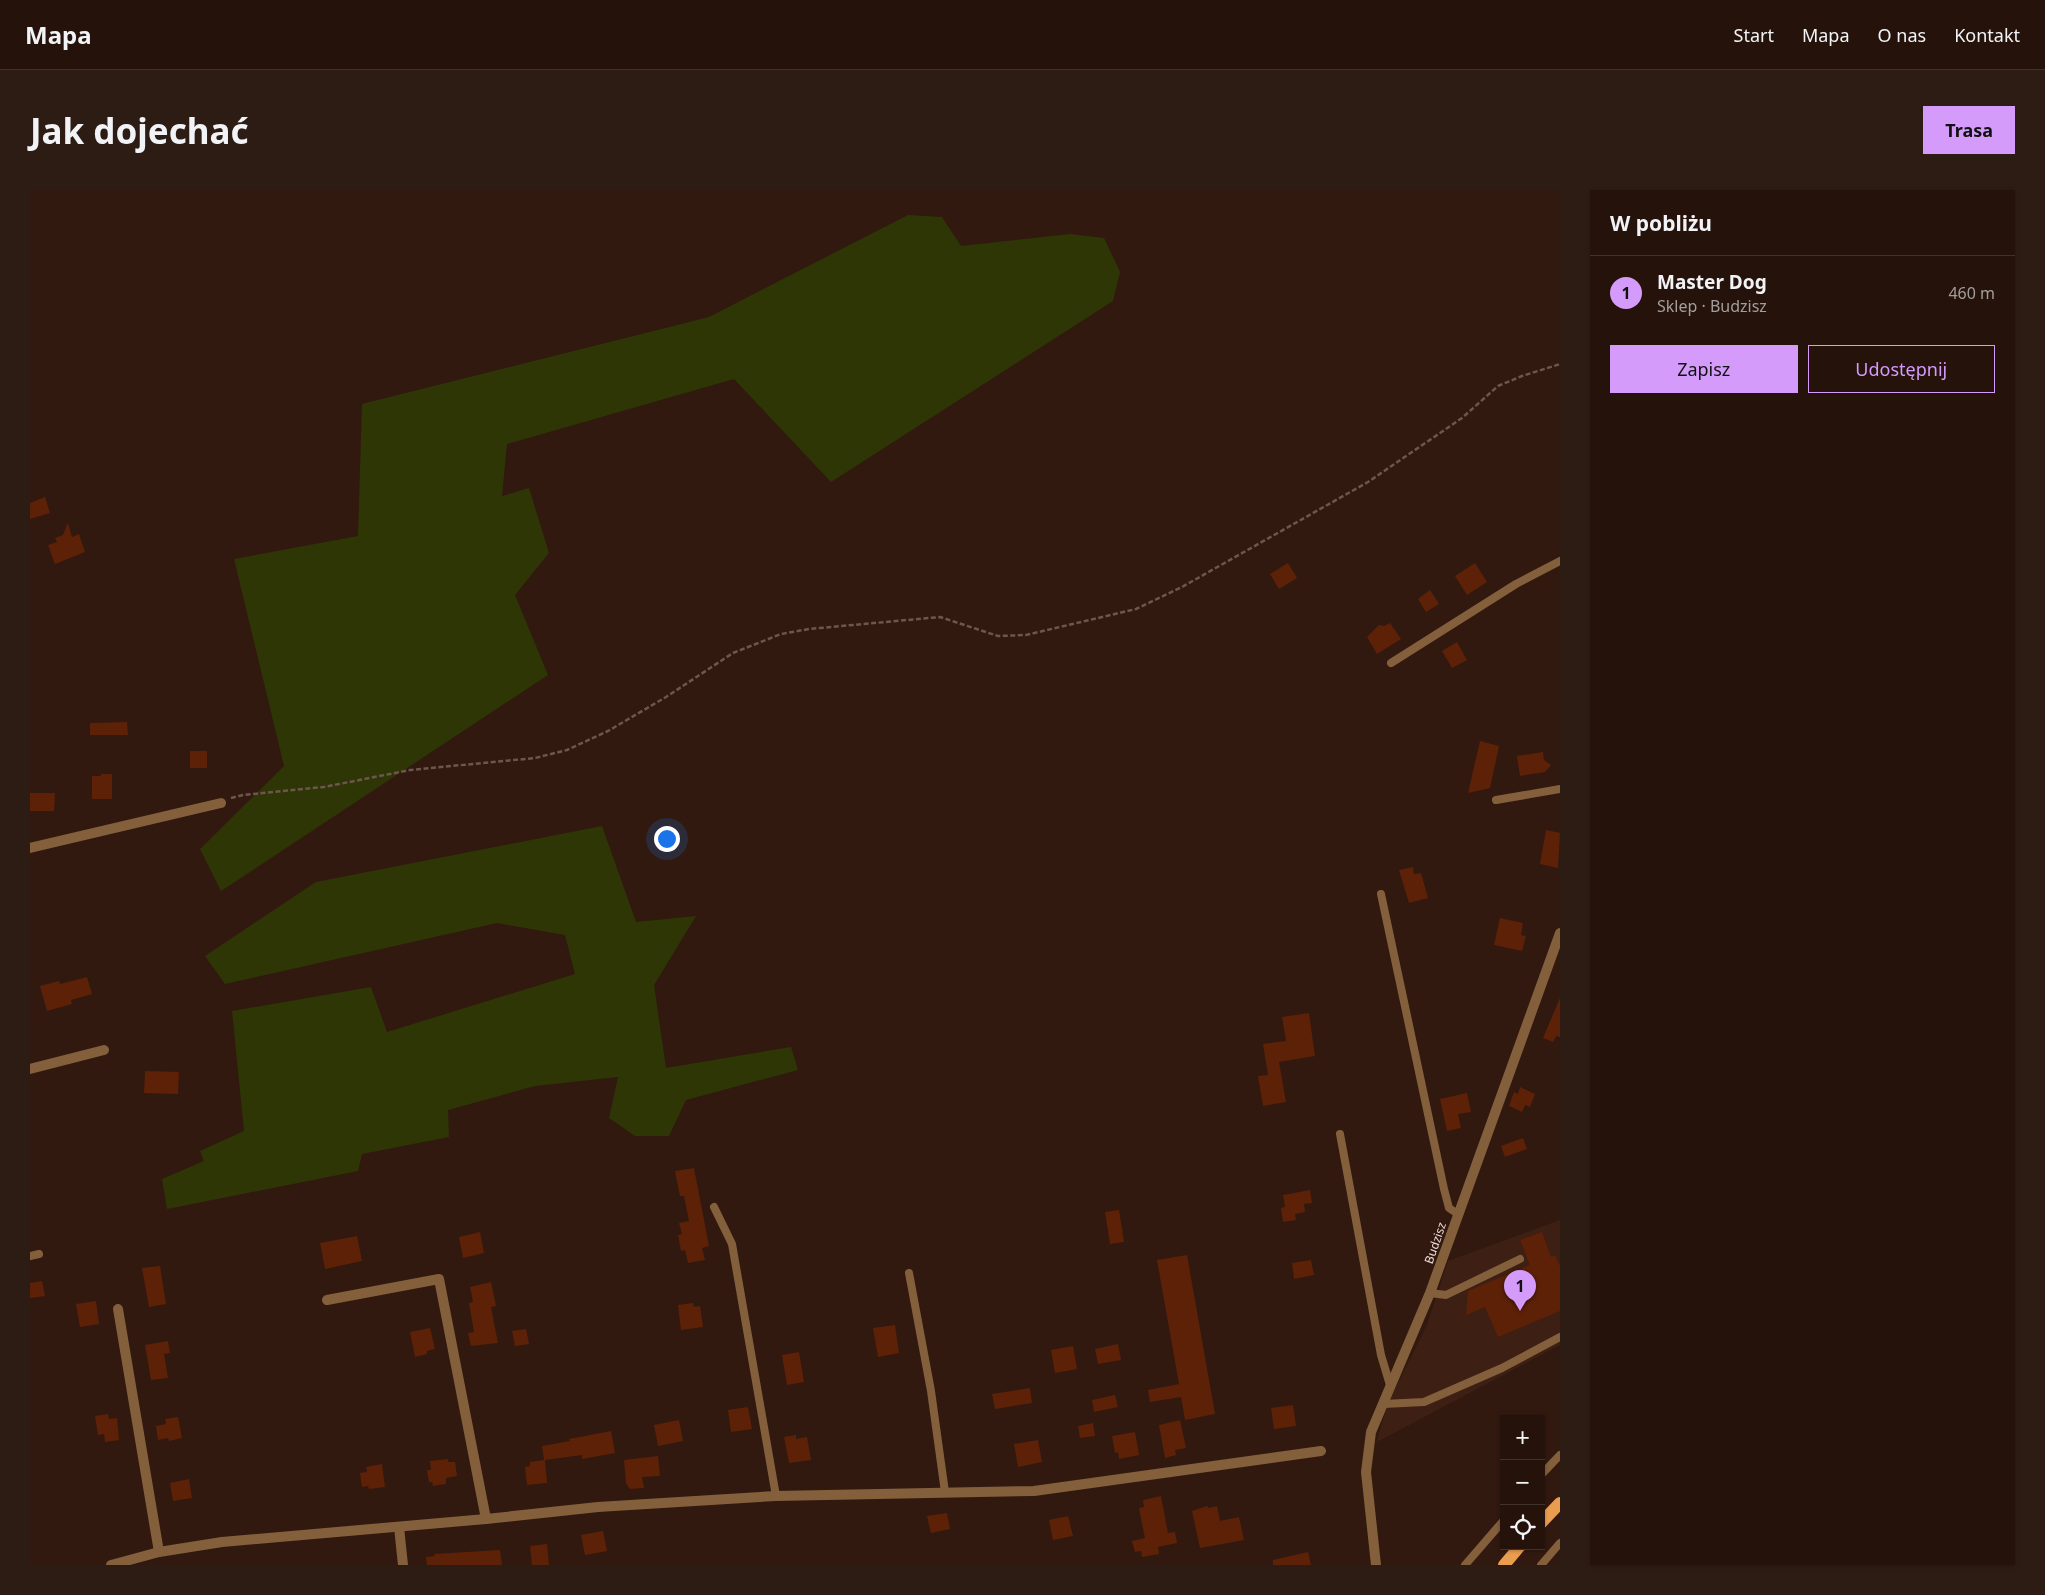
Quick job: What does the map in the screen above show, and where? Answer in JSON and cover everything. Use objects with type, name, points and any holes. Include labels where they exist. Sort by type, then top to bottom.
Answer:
[{"type":"main road","points":[[1545,1520],[1560,1503]]},
{"type":"main road","points":[[1504,1565],[1517,1550]]},
{"type":"street","points":[[30,848],[220,803]]},
{"type":"street","name":"Budzisz","points":[[1376,1565],[1366,1472],[1371,1432],[1430,1293],[1560,932]]},
{"type":"street","points":[[30,1070],[104,1050]]},
{"type":"street","points":[[327,1300],[438,1279],[486,1519]]},
{"type":"street","points":[[118,1309],[159,1552]]},
{"type":"street","points":[[111,1565],[159,1552],[222,1542],[298,1534],[486,1519],[598,1506],[776,1496],[1034,1491],[1321,1451]]},
{"type":"street","points":[[398,1527],[403,1565]]},
{"type":"lane","points":[[1391,663],[1516,584],[1560,561]]},
{"type":"lane","points":[[1496,800],[1560,789]]},
{"type":"lane","points":[[1381,894],[1444,1189],[1449,1208],[1458,1214]]},
{"type":"lane","points":[[1340,1134],[1381,1355],[1390,1385]]},
{"type":"lane","points":[[714,1207],[732,1244],[776,1496]]},
{"type":"lane","points":[[30,1256],[38,1254]]},
{"type":"lane","points":[[1430,1293],[1446,1295],[1520,1259]]},
{"type":"lane","points":[[909,1273],[931,1391],[945,1492]]},
{"type":"lane","points":[[1383,1404],[1424,1402],[1502,1368],[1560,1338]]},
{"type":"lane","points":[[1545,1471],[1560,1455]]},
{"type":"lane","points":[[1465,1565],[1500,1525]]},
{"type":"lane","points":[[1541,1565],[1560,1542]]},
{"type":"path","points":[[220,803],[243,795],[324,787],[410,770],[534,758],[567,750],[658,702],[733,653],[781,634],[809,629],[940,617],[998,636],[1026,636],[1136,609],[1182,588],[1368,482],[1462,418],[1498,386],[1560,364]]},
{"type":"shaded area","points":[[1560,1220],[1560,1345],[1377,1442],[1392,1395],[1427,1325],[1448,1261]]},
{"type":"green space","points":[[908,215],[942,217],[961,246],[1070,234],[1104,238],[1120,272],[1113,301],[831,482],[734,379],[507,444],[502,496],[529,488],[549,553],[515,595],[548,675],[221,891],[200,849],[284,766],[234,559],[358,536],[362,404],[709,317]]},
{"type":"green space","points":[[602,826],[636,922],[696,916],[654,985],[666,1068],[791,1047],[798,1070],[686,1100],[669,1136],[635,1136],[609,1118],[618,1077],[535,1086],[448,1110],[449,1137],[362,1154],[358,1171],[167,1209],[162,1179],[204,1161],[200,1151],[244,1131],[232,1011],[371,987],[387,1032],[575,974],[565,935],[497,923],[225,984],[205,956],[316,882]]},
{"type":"building","points":[[45,497],[50,513],[30,519],[30,503]]},
{"type":"building","points":[[68,523],[72,537],[79,534],[85,552],[55,564],[48,545],[57,542],[55,538],[63,535]]},
{"type":"building","points":[[1288,563],[1297,578],[1279,589],[1270,574]]},
{"type":"building","points":[[1475,563],[1487,582],[1467,595],[1455,576]]},
{"type":"building","points":[[1430,590],[1439,604],[1426,612],[1418,599]]},
{"type":"building","points":[[1390,623],[1401,639],[1377,654],[1367,637],[1379,625],[1384,626]]},
{"type":"building","points":[[1457,642],[1467,660],[1452,668],[1442,651]]},
{"type":"building","points":[[127,722],[128,735],[90,735],[90,723]]},
{"type":"building","points":[[1480,741],[1499,746],[1490,788],[1468,793]]},
{"type":"building","points":[[190,751],[207,751],[207,768],[190,768]]},
{"type":"building","points":[[1543,752],[1544,760],[1551,765],[1545,772],[1520,776],[1517,756]]},
{"type":"building","points":[[101,774],[112,774],[112,799],[92,799],[92,776],[101,776]]},
{"type":"building","points":[[30,793],[55,793],[54,811],[30,811]]},
{"type":"building","points":[[1546,830],[1560,833],[1558,868],[1540,864]]},
{"type":"building","points":[[1413,867],[1414,874],[1421,873],[1428,898],[1409,903],[1399,870]]},
{"type":"building","points":[[1500,918],[1523,923],[1521,935],[1526,936],[1522,951],[1494,945]]},
{"type":"building","points":[[87,977],[92,994],[71,1000],[72,1004],[47,1011],[40,986],[59,981],[60,984]]},
{"type":"building","points":[[1560,998],[1560,1037],[1556,1036],[1553,1042],[1543,1038]]},
{"type":"building","points":[[1309,1013],[1315,1056],[1279,1062],[1286,1102],[1263,1106],[1258,1076],[1268,1075],[1263,1044],[1286,1041],[1282,1017]]},
{"type":"building","points":[[145,1071],[179,1072],[178,1094],[144,1093]]},
{"type":"building","points":[[1520,1087],[1535,1094],[1530,1107],[1525,1105],[1522,1112],[1509,1106],[1514,1092],[1518,1094]]},
{"type":"building","points":[[1467,1093],[1471,1112],[1458,1114],[1461,1128],[1447,1131],[1440,1099]]},
{"type":"building","points":[[1523,1138],[1527,1149],[1505,1157],[1501,1146]]},
{"type":"building","points":[[694,1168],[709,1246],[702,1248],[705,1260],[688,1263],[685,1250],[681,1251],[678,1235],[682,1234],[679,1223],[689,1221],[684,1196],[680,1196],[675,1171]]},
{"type":"building","points":[[1310,1190],[1312,1203],[1304,1204],[1305,1212],[1295,1214],[1296,1220],[1283,1222],[1281,1208],[1285,1207],[1283,1195]]},
{"type":"building","points":[[1119,1210],[1124,1242],[1110,1244],[1105,1212]]},
{"type":"building","points":[[480,1232],[484,1253],[463,1258],[459,1237]]},
{"type":"building","points":[[1542,1232],[1551,1257],[1555,1255],[1560,1266],[1560,1311],[1498,1337],[1485,1307],[1466,1315],[1468,1291],[1530,1265],[1520,1240]]},
{"type":"building","points":[[357,1236],[362,1261],[325,1269],[320,1243]]},
{"type":"building","points":[[1187,1255],[1215,1414],[1185,1420],[1181,1397],[1150,1402],[1148,1390],[1179,1384],[1157,1260]]},
{"type":"building","points":[[1311,1260],[1314,1275],[1294,1279],[1292,1263]]},
{"type":"building","points":[[160,1266],[166,1304],[149,1307],[142,1268]]},
{"type":"building","points":[[42,1281],[45,1296],[30,1298],[30,1283]]},
{"type":"building","points":[[491,1282],[496,1306],[491,1307],[498,1343],[471,1346],[468,1333],[474,1332],[469,1303],[473,1302],[470,1287]]},
{"type":"building","points":[[96,1301],[99,1324],[80,1327],[76,1304]]},
{"type":"building","points":[[693,1303],[694,1307],[700,1306],[703,1327],[681,1330],[678,1305]]},
{"type":"building","points":[[895,1325],[899,1353],[878,1357],[873,1328]]},
{"type":"building","points":[[430,1328],[435,1349],[427,1351],[427,1354],[415,1357],[410,1332]]},
{"type":"building","points":[[526,1329],[529,1344],[515,1346],[512,1331]]},
{"type":"building","points":[[168,1341],[170,1353],[164,1354],[168,1378],[151,1380],[145,1345]]},
{"type":"building","points":[[1118,1344],[1121,1360],[1098,1364],[1095,1349]]},
{"type":"building","points":[[1073,1346],[1077,1369],[1055,1373],[1051,1350]]},
{"type":"building","points":[[799,1352],[804,1382],[787,1385],[782,1355]]},
{"type":"building","points":[[1030,1388],[1032,1403],[995,1409],[992,1394]]},
{"type":"building","points":[[1115,1395],[1118,1407],[1094,1412],[1092,1400]]},
{"type":"building","points":[[1293,1405],[1296,1426],[1274,1429],[1271,1408]]},
{"type":"building","points":[[748,1407],[752,1429],[731,1432],[728,1410]]},
{"type":"building","points":[[108,1414],[109,1419],[117,1418],[119,1440],[105,1442],[104,1434],[98,1435],[95,1416]]},
{"type":"building","points":[[178,1417],[182,1438],[169,1441],[168,1438],[158,1440],[156,1426],[166,1424],[165,1419]]},
{"type":"building","points":[[679,1420],[683,1441],[658,1446],[654,1425]]},
{"type":"building","points":[[1180,1420],[1186,1448],[1175,1450],[1176,1455],[1165,1458],[1159,1425]]},
{"type":"building","points":[[1093,1423],[1095,1436],[1080,1438],[1078,1426]]},
{"type":"building","points":[[611,1431],[615,1453],[582,1459],[582,1455],[545,1460],[547,1483],[527,1485],[525,1467],[530,1466],[530,1462],[544,1460],[542,1446]]},
{"type":"building","points":[[1135,1432],[1139,1455],[1119,1459],[1118,1452],[1115,1453],[1112,1436]]},
{"type":"building","points":[[796,1435],[796,1439],[807,1437],[811,1460],[789,1463],[784,1437]]},
{"type":"building","points":[[1038,1440],[1042,1462],[1018,1467],[1014,1444]]},
{"type":"building","points":[[658,1456],[660,1476],[642,1477],[644,1488],[630,1489],[626,1483],[624,1460]]},
{"type":"building","points":[[448,1459],[448,1462],[455,1462],[457,1476],[446,1478],[446,1484],[433,1486],[432,1482],[429,1482],[427,1470],[431,1470],[430,1461]]},
{"type":"building","points":[[382,1464],[385,1487],[369,1489],[368,1486],[362,1487],[360,1473],[367,1472],[366,1467]]},
{"type":"building","points":[[189,1479],[192,1498],[173,1501],[170,1483]]},
{"type":"building","points":[[1161,1496],[1168,1533],[1175,1532],[1177,1543],[1158,1547],[1159,1554],[1142,1557],[1141,1551],[1135,1552],[1132,1541],[1145,1538],[1139,1508],[1144,1507],[1143,1500]]},
{"type":"building","points":[[1207,1506],[1209,1508],[1217,1506],[1220,1521],[1239,1517],[1244,1540],[1200,1548],[1192,1511]]},
{"type":"building","points":[[947,1513],[950,1529],[931,1533],[927,1516]]},
{"type":"building","points":[[1068,1516],[1073,1536],[1053,1540],[1049,1520]]},
{"type":"building","points":[[603,1531],[607,1551],[585,1555],[581,1535]]},
{"type":"building","points":[[547,1544],[549,1565],[532,1565],[530,1546]]},
{"type":"building","points":[[500,1550],[502,1565],[427,1565],[426,1557],[435,1556],[434,1554]]},
{"type":"building","points":[[1308,1552],[1311,1565],[1273,1565],[1273,1560]]},
{"type":"place","name":"Master Dog","points":[[1520,1311]]}]
